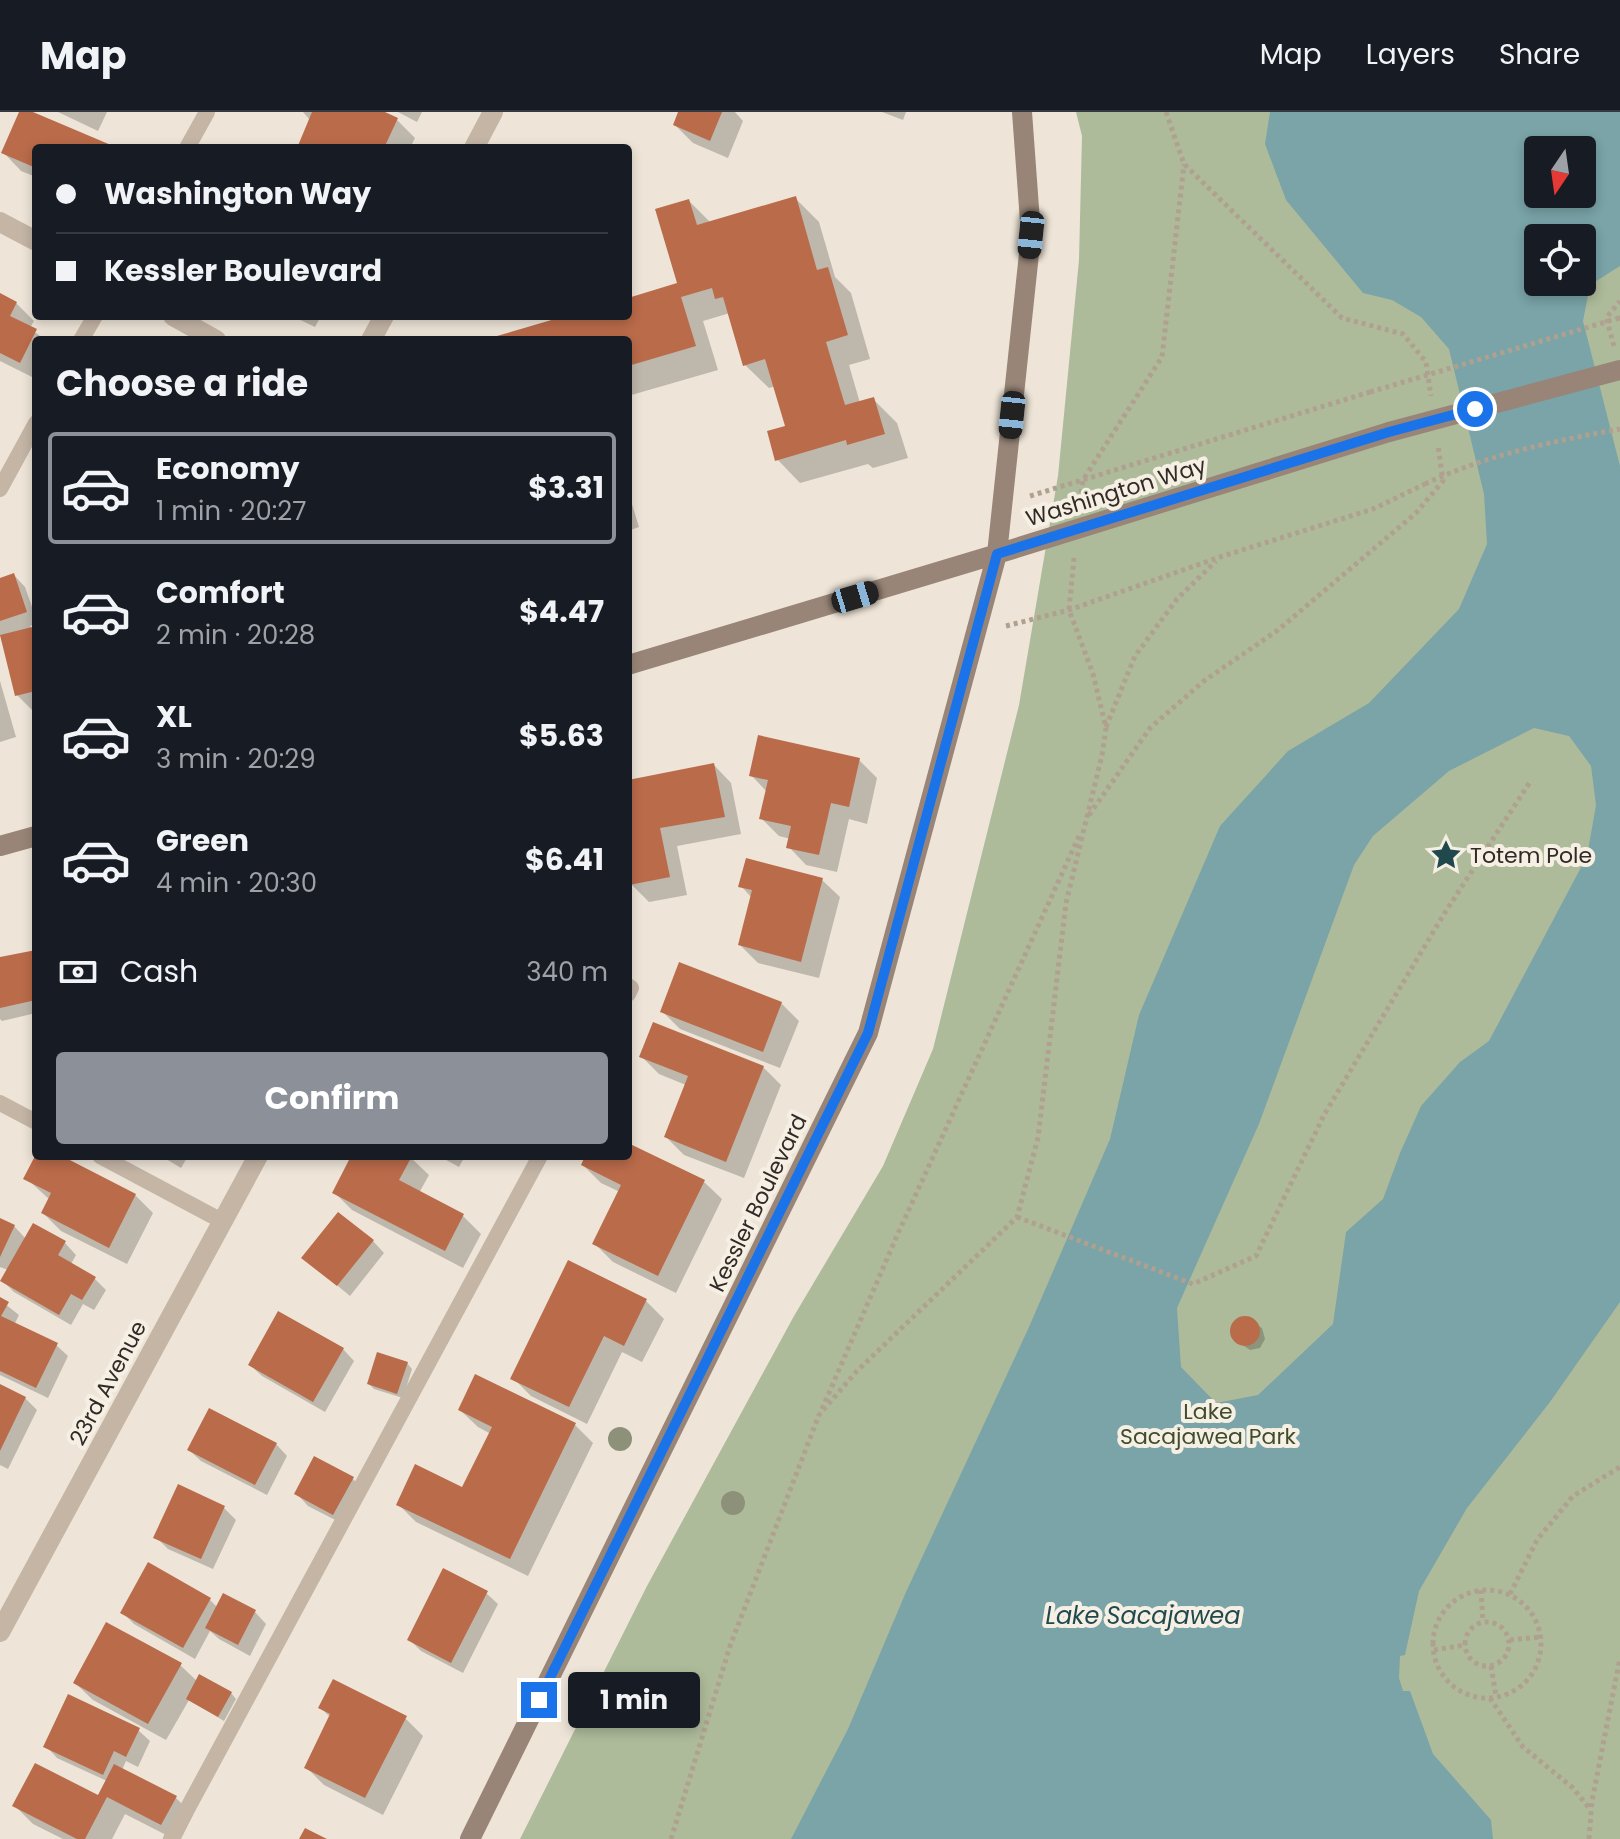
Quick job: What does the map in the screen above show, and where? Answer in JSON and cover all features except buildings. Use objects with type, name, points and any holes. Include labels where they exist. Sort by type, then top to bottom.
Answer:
[{"type":"street","points":[[476,144],[493,112]]},
{"type":"street","name":"Kessler Boulevard","points":[[470,1839],[868,1033],[997,554],[1031,235],[1022,112]]},
{"type":"street","points":[[0,222],[32,239]]},
{"type":"street","points":[[180,320],[209,336]]},
{"type":"street","name":"Washington Way","points":[[632,664],[1389,432],[1620,370]]},
{"type":"street","points":[[0,846],[32,837]]},
{"type":"street","name":"23rd Avenue","points":[[0,1632],[256,1160]]},
{"type":"lane","points":[[189,144],[207,112]]},
{"type":"lane","points":[[0,489],[32,430]]},
{"type":"lane","points":[[0,1103],[32,1120]]},
{"type":"lane","points":[[108,1160],[222,1221]]},
{"type":"lane","points":[[171,1839],[538,1160]]},
{"type":"path","points":[[1083,480],[1162,357],[1184,164]]},
{"type":"path","points":[[1606,318],[1620,301]]},
{"type":"path","points":[[1002,505],[1620,318]]},
{"type":"path","points":[[976,634],[1069,610],[1220,557],[1373,509],[1458,468],[1566,438],[1620,429]]},
{"type":"path","points":[[1077,530],[1069,610],[1093,674],[1106,728]]},
{"type":"path","points":[[819,1415],[856,1372],[1017,1217],[1038,1138],[1066,903],[1106,728],[1135,656],[1177,599],[1220,557]]},
{"type":"path","points":[[1017,1217],[1193,1284],[1256,1256],[1324,1115],[1444,914],[1530,782]]},
{"type":"path","points":[[671,1839],[730,1646],[819,1415],[1085,822]]},
{"type":"path","points":[[1510,1594],[1537,1540],[1573,1496],[1620,1467]]},
{"type":"path","points":[[1481,1590],[1483,1622]]},
{"type":"path","points":[[1481,1590],[1510,1594],[1527,1606],[1537,1623],[1540,1637],[1538,1663],[1527,1681],[1510,1693],[1493,1697],[1474,1696],[1459,1690],[1438,1665],[1434,1650],[1434,1634],[1439,1618],[1449,1605],[1462,1596],[1481,1590]]},
{"type":"path","points":[[1483,1622],[1500,1626],[1510,1640],[1506,1657],[1491,1666],[1474,1662],[1468,1656],[1465,1645],[1469,1631],[1483,1622]]},
{"type":"path","points":[[1510,1640],[1540,1637]]},
{"type":"path","points":[[1434,1650],[1465,1645]]},
{"type":"path","points":[[1589,1839],[1591,1810],[1620,1658]]},
{"type":"path","points":[[1491,1666],[1493,1697],[1523,1747],[1573,1788],[1591,1810]]},
{"type":"green space","name":"Lake Sacajawea Park","points":[[1076,112],[1620,112],[1620,1839],[520,1839],[647,1586],[794,1316],[883,1166],[933,1049],[1019,705],[1058,476],[1079,260],[1082,136]]},
{"type":"water","name":"Lake Sacajawea","points":[[1270,112],[1620,112],[1620,266],[1596,281],[1596,224],[1524,224],[1524,296],[1588,296],[1583,321],[1620,466],[1620,1302],[1550,1402],[1467,1508],[1419,1591],[1405,1655],[1400,1656],[1399,1678],[1403,1691],[1410,1691],[1433,1754],[1491,1820],[1493,1839],[791,1839],[848,1729],[906,1592],[1029,1327],[1110,1139],[1139,1015],[1220,826],[1288,751],[1369,703],[1459,609],[1487,544],[1484,494],[1449,349],[1421,317],[1392,300],[1363,293],[1286,200],[1265,144]],"holes":[[[1534,728],[1569,736],[1591,766],[1596,805],[1587,856],[1489,1041],[1460,1062],[1421,1106],[1383,1199],[1346,1232],[1333,1324],[1258,1395],[1216,1403],[1181,1367],[1177,1308],[1259,1124],[1354,865],[1373,836],[1449,771]]]},
{"type":"place","name":"Totem Pole","points":[[1446,855]]},
{"type":"route","points":[[539,1700],[868,1033],[997,554],[1389,432],[1475,409]]}]
